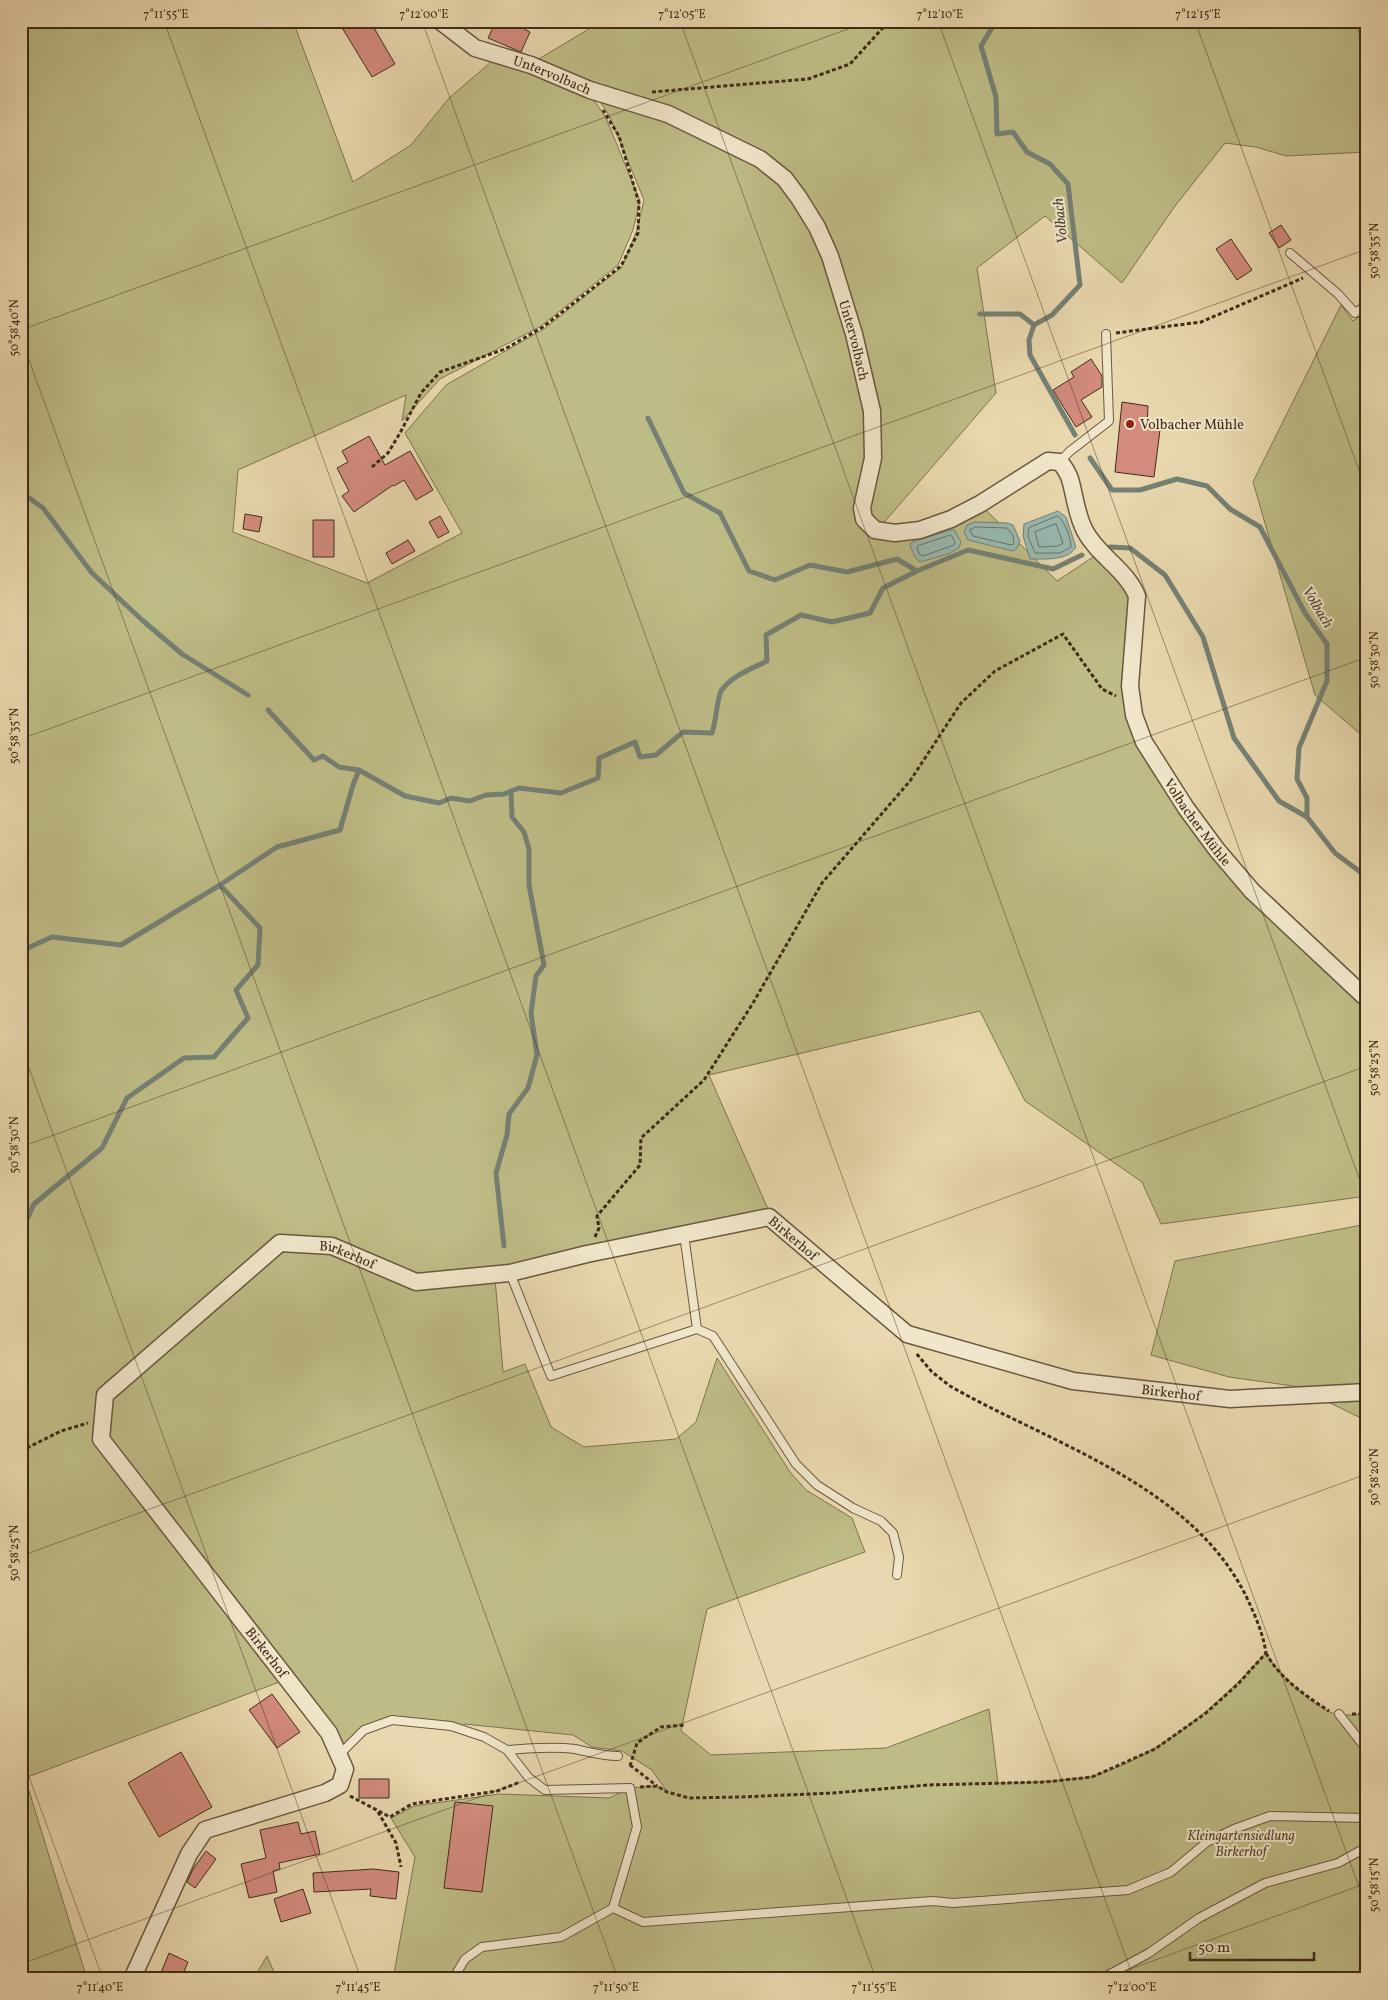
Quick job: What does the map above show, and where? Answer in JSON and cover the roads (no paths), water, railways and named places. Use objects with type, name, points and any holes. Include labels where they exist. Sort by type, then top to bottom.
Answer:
[{"type":"street","name":"Untervolbach","points":[[449,24],[475,48],[531,65],[590,90],[668,114],[760,159],[785,179],[817,228],[830,256],[854,334],[872,411],[873,458],[862,508],[864,519],[875,530],[895,533],[920,530],[951,519],[980,504],[1048,461],[1060,462]]},
{"type":"street","name":"Volbacher Mühle","points":[[1060,462],[1070,477],[1075,504],[1084,529],[1094,545],[1132,584],[1137,596],[1130,686],[1131,703],[1144,742],[1186,808],[1217,850],[1252,891],[1367,999]]},
{"type":"street","name":"Birkerhof","points":[[132,1979],[189,1854],[205,1830],[325,1793],[340,1785],[346,1769],[329,1732],[102,1439],[105,1395],[280,1243],[332,1246],[416,1282],[510,1273],[587,1254],[769,1217],[908,1334],[1073,1382],[1230,1399],[1367,1392]]},
{"type":"lane","points":[[1290,253],[1338,294],[1355,313],[1367,305]]},
{"type":"lane","points":[[1060,462],[1069,452],[1109,421],[1106,334]]},
{"type":"lane","points":[[684,1234],[698,1329]]},
{"type":"lane","points":[[510,1273],[551,1376],[698,1329],[713,1336],[796,1464],[817,1485],[853,1508],[882,1521],[893,1533],[899,1557],[897,1575]]},
{"type":"lane","points":[[1338,1714],[1367,1750]]},
{"type":"lane","points":[[340,1754],[364,1730],[392,1720],[450,1726],[484,1737],[507,1750],[529,1778],[544,1790],[630,1788],[636,1827],[613,1908],[561,1937],[482,1947],[466,1959],[456,1974],[456,1979]]},
{"type":"lane","points":[[507,1750],[533,1748],[573,1749],[607,1756],[618,1756]]},
{"type":"lane","points":[[613,1908],[643,1922],[924,1901],[952,1903],[1128,1890],[1171,1872],[1207,1842],[1234,1828],[1270,1816],[1367,1818]]},
{"type":"lane","points":[[1101,1979],[1149,1953],[1199,1918],[1265,1883],[1338,1864],[1367,1847]]},
{"type":"water","points":[[1058,511],[1066,517],[1076,547],[1068,555],[1062,557],[1030,559],[1023,536],[1024,524]]},
{"type":"water","points":[[975,522],[1007,523],[1013,525],[1020,541],[1017,548],[1013,551],[968,540],[964,532],[967,525]]},
{"type":"water","points":[[954,529],[961,542],[959,548],[948,554],[920,562],[915,557],[910,545],[912,542]]},
{"type":"waterway","name":"Volbach","points":[[996,21],[981,46],[996,97],[997,134],[1013,132],[1027,152],[1050,164],[1068,184],[1080,285],[1052,315],[1034,325],[1029,340],[1030,355],[1075,435]]},
{"type":"waterway","points":[[980,314],[1020,314],[1034,325]]},
{"type":"waterway","points":[[648,418],[684,493],[720,513],[749,571],[775,580],[810,565],[847,572],[897,559],[917,571]]},
{"type":"waterway","name":"Volbach","points":[[1090,458],[1112,490],[1140,490],[1177,479],[1207,486],[1230,509],[1260,527],[1305,613],[1327,644],[1327,681],[1299,748],[1297,779],[1307,798],[1307,817],[1335,853],[1367,877]]},
{"type":"waterway","points":[[21,492],[43,508],[92,573],[142,620],[182,654],[248,695]]},
{"type":"waterway","points":[[1110,547],[1130,548],[1165,575],[1203,637],[1234,738],[1279,801],[1307,817]]},
{"type":"waterway","points":[[21,951],[52,937],[121,945],[220,885],[277,847],[340,830],[359,770],[405,796],[439,803],[451,798],[470,801],[486,795],[504,794],[519,788],[561,793],[598,778],[599,758],[635,742],[640,757],[656,755],[683,732],[712,733],[721,691],[736,677],[767,661],[766,635],[801,615],[832,622],[870,613],[883,588],[917,571],[968,550],[1053,569],[1082,555]]},
{"type":"waterway","points":[[268,710],[314,760],[323,756],[339,767],[359,770]]},
{"type":"waterway","points":[[504,1246],[496,1173],[507,1135],[509,1114],[528,1088],[537,1055],[531,1013],[536,976],[544,965],[529,885],[529,849],[524,832],[512,817],[511,791]]},
{"type":"waterway","points":[[21,1232],[34,1204],[102,1148],[127,1098],[184,1058],[214,1057],[248,1018],[236,990],[258,965],[260,928],[220,885]]},
{"type":"place","name":"Volbacher Mühle","points":[[1130,424]]},
{"type":"park label","name":"Kleingartensiedlung Birkerhof","points":[[1241,1844]]}]
